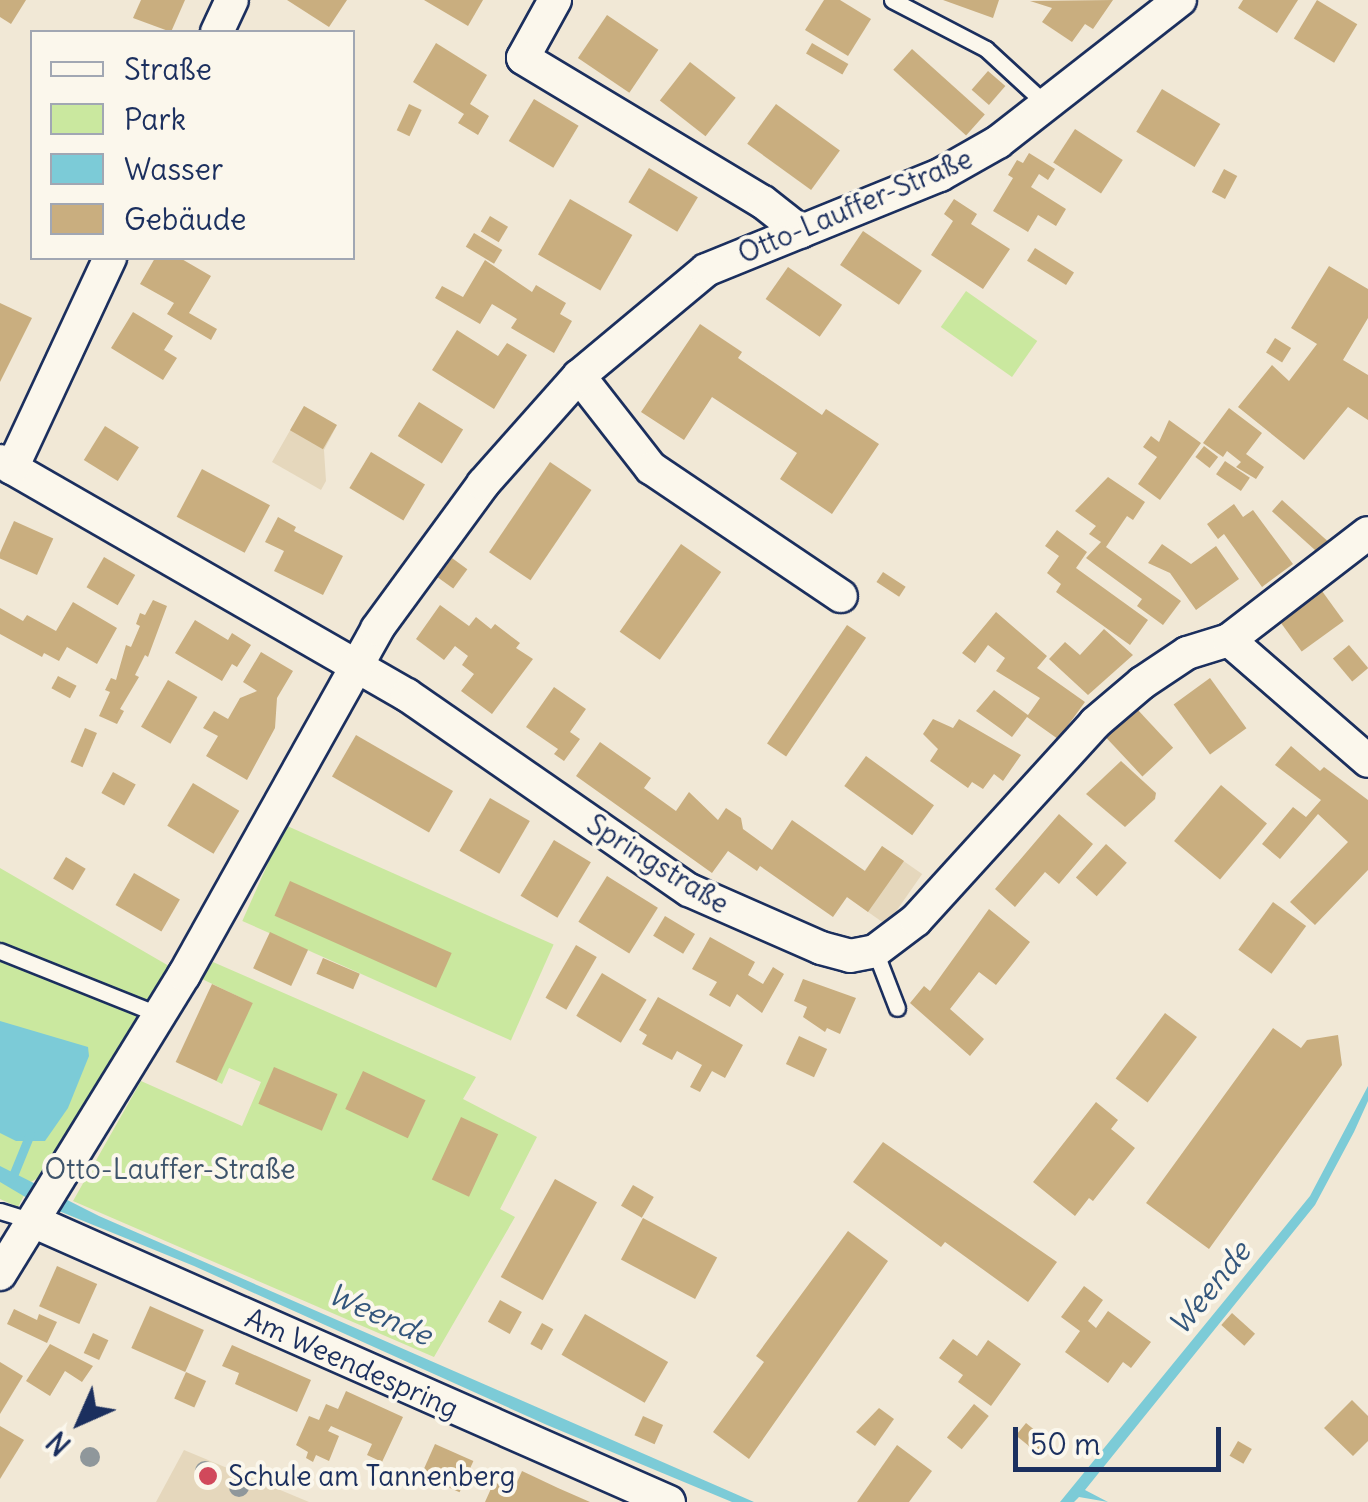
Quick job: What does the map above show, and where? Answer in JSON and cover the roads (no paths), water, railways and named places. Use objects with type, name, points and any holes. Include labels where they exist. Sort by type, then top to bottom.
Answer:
[{"type":"street","points":[[218,30],[232,0]]},
{"type":"street","points":[[554,0],[523,58],[763,202],[800,232]]},
{"type":"street","name":"Otto-Lauffer-Straße","points":[[0,1274],[160,1015],[378,628],[443,536],[579,376],[706,270],[940,175],[998,142],[1180,0]]},
{"type":"street","points":[[6,464],[109,260]]},
{"type":"street","points":[[579,376],[651,468],[841,596]]},
{"type":"street","name":"Springstraße","points":[[6,464],[406,695],[690,890],[821,948],[850,956],[875,951]]},
{"type":"street","points":[[875,951],[916,920],[1096,723],[1142,683],[1188,653],[1229,640],[1368,533]]},
{"type":"street","points":[[1229,640],[1368,761]]},
{"type":"street","name":"Am Weendespring","points":[[44,1208],[669,1502]]},
{"type":"lane","points":[[892,0],[986,49],[1048,105]]},
{"type":"lane","points":[[0,951],[160,1015]]},
{"type":"lane","points":[[875,951],[897,1008]]},
{"type":"lane","points":[[0,1211],[44,1208]]},
{"type":"water","points":[[0,1021],[88,1047],[89,1056],[68,1108],[45,1141],[16,1141],[0,1133]]},
{"type":"water","points":[[1368,1086],[1368,1101],[1315,1205],[1085,1490],[1108,1502],[1079,1497],[1074,1502],[1060,1502],[1310,1196]]},
{"type":"water","points":[[0,1166],[99,1216],[754,1502],[732,1502],[547,1425],[194,1266],[27,1198],[0,1182]]},
{"type":"waterway","points":[[12,1178],[30,1134]]},
{"type":"place","name":"Schule am Tannenberg","points":[[208,1476]]},
{"type":"water label","name":"Weende","points":[[1209,1288]]},
{"type":"water label","name":"Weende","points":[[380,1314]]}]
